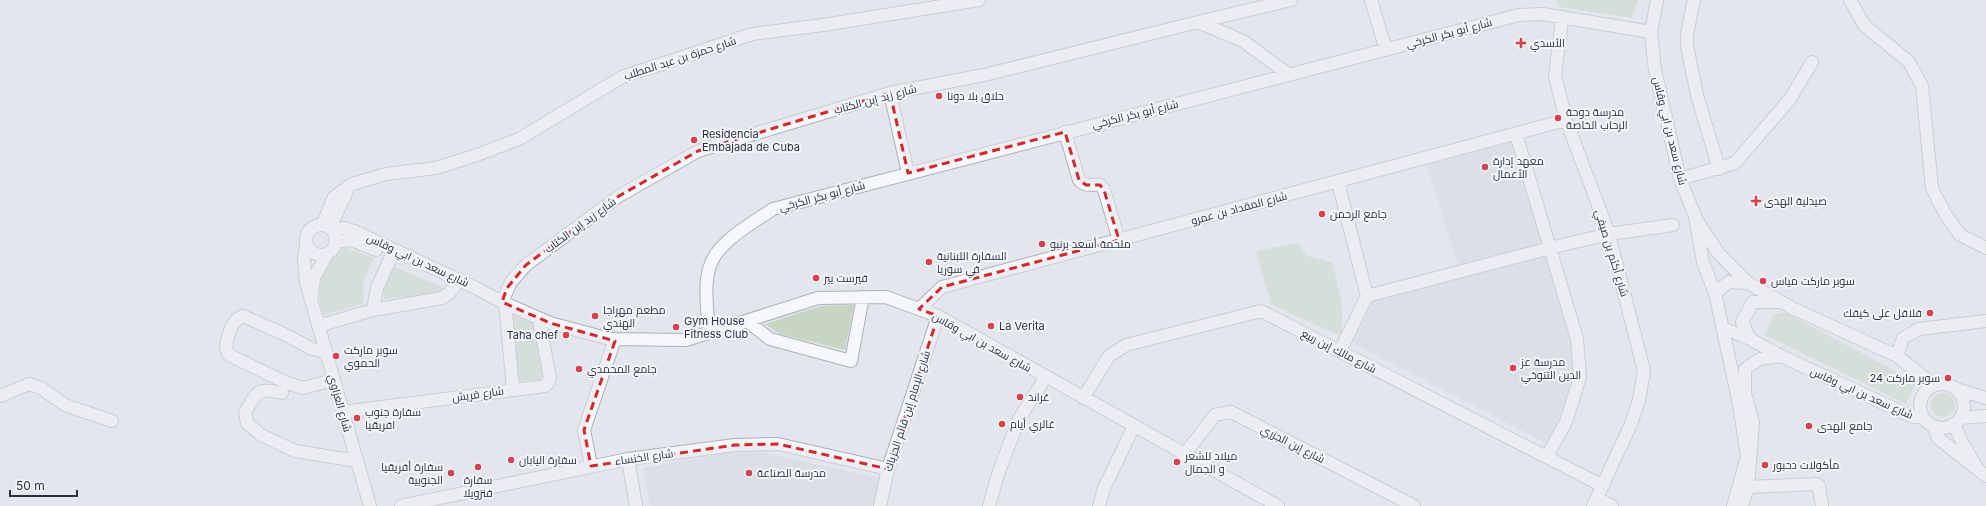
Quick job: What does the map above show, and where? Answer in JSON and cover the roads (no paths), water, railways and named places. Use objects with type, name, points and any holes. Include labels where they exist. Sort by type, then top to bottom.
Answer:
[{"type":"street","name":"شارع حمزة بن عبد المطلب","points":[[330,231],[334,197],[352,184],[386,174],[436,168],[477,155],[519,139],[622,77],[752,34],[823,25],[979,0]]},
{"type":"street","name":"شارع زيد إبن الكتاب","points":[[502,302],[511,282],[526,265],[620,196],[698,151],[890,93],[984,75],[1291,0]]},
{"type":"street","points":[[1371,0],[1386,50]]},
{"type":"street","name":"شارع سعد بن ابي وقاس","points":[[1657,0],[1650,32],[1655,70],[1680,179],[1695,216],[1703,262],[1715,293],[1739,404],[1747,458],[1732,506]]},
{"type":"street","points":[[1694,0],[1687,34],[1687,46],[1697,95],[1719,169]]},
{"type":"street","points":[[1852,1],[1864,25],[1909,62],[1922,86],[1932,188],[1944,212],[1960,235],[1986,248]]},
{"type":"street","name":"شارع أبو بكر الكرخي","points":[[709,334],[707,285],[710,265],[726,241],[773,209],[1288,74],[1520,15],[1543,14],[1650,32]]},
{"type":"street","name":"شارع أكثم بن صيفي","points":[[1562,18],[1555,76],[1566,120],[1609,234],[1644,371],[1639,400],[1631,424],[1595,502]]},
{"type":"street","points":[[1198,22],[1243,41],[1288,74]]},
{"type":"street","points":[[1680,179],[1719,169],[1735,163],[1790,100],[1812,62]]},
{"type":"street","points":[[890,93],[908,173]]},
{"type":"street","name":"شارع المقداد بن عمرو","points":[[918,309],[942,288],[1566,120]]},
{"type":"street","points":[[1065,132],[1079,180],[1082,184],[1100,186],[1104,190],[1119,240]]},
{"type":"street","points":[[1516,134],[1551,247],[1577,339],[1580,376],[1566,422],[1547,456]]},
{"type":"street","points":[[1338,182],[1367,296],[1340,351]]},
{"type":"street","points":[[1695,216],[1719,254],[1748,283],[1780,302],[1897,356],[1934,385]]},
{"type":"street","points":[[318,225],[330,231],[333,249],[327,254],[314,254],[306,244],[306,236],[310,228],[318,225]]},
{"type":"street","points":[[1367,296],[1551,247],[1609,234],[1673,225]]},
{"type":"street","name":"شارع سعد بن ابي وقاس","points":[[330,231],[344,228],[354,231],[539,319],[615,340],[686,340],[709,334],[818,298],[886,297],[938,316],[1184,455],[1278,506]]},
{"type":"street","name":"شارع سعد بن ابي وقاس","points":[[330,231],[346,240],[357,241],[480,297],[502,302]]},
{"type":"street","name":"شارع الغزاوي","points":[[306,244],[304,260],[306,282],[370,506]]},
{"type":"street","name":"شارع الغزاوي","points":[[312,300],[314,278],[327,254]]},
{"type":"street","points":[[373,310],[377,288],[391,257]]},
{"type":"street","points":[[1715,293],[1729,282],[1748,283]]},
{"type":"street","points":[[318,326],[373,310],[442,298],[450,293],[455,286]]},
{"type":"street","points":[[747,321],[770,339],[851,361],[862,297]]},
{"type":"street","points":[[502,302],[513,389]]},
{"type":"street","points":[[1750,339],[1742,322],[1753,302],[1780,302]]},
{"type":"street","name":"شارع مالك إبن ربيع","points":[[1083,398],[1109,356],[1126,345],[1261,311],[1603,486]]},
{"type":"street","points":[[325,352],[312,349],[243,316],[238,318],[234,323],[226,348],[229,355],[287,383],[303,388],[333,380]]},
{"type":"street","name":"شارع الإمام إبن قائم الجزياك","points":[[880,506],[888,469],[938,316]]},
{"type":"street","name":"شارع قريش","points":[[343,412],[545,386],[550,378],[539,319]]},
{"type":"street","points":[[1897,356],[1903,338],[1919,328],[1986,321]]},
{"type":"street","name":"شارع سعد بن ابي وقاس","points":[[1723,328],[1750,339],[1781,356],[1913,417],[1923,417]]},
{"type":"street","points":[[591,466],[584,430],[615,340]]},
{"type":"street","points":[[1742,506],[1748,487],[1753,423],[1745,393],[1745,369],[1760,359],[1781,356]]},
{"type":"street","points":[[989,506],[998,474],[1019,419],[1046,377]]},
{"type":"street","points":[[1983,473],[1938,438],[1934,426],[1923,417],[1919,405],[1924,392],[1934,385],[1942,383],[1986,398]]},
{"type":"street","points":[[0,396],[29,384],[41,388],[65,405],[112,421]]},
{"type":"street","points":[[282,393],[262,389],[257,393],[245,412],[247,423],[261,435],[295,451],[357,461]]},
{"type":"street","points":[[1956,389],[1963,400],[1964,406],[1957,421],[1962,442],[1983,473]]},
{"type":"street","name":"شارع إبن الجزري","points":[[1184,455],[1215,415],[1231,412],[1414,506]]},
{"type":"street","points":[[1934,426],[1948,427],[1957,421],[1986,416]]},
{"type":"street","points":[[1099,506],[1104,488],[1134,426]]},
{"type":"street","name":"شارع الخنساء","points":[[401,506],[628,459],[736,445],[778,444],[888,469]]},
{"type":"street","points":[[628,459],[636,506]]},
{"type":"street","points":[[1748,487],[1816,484],[1819,486],[1822,506]]},
{"type":"street","points":[[1595,502],[1612,506]]},
{"type":"place","name":"الأسدي","points":[[1521,43]]},
{"type":"place","name":"حلاق بلا دونا","points":[[939,96]]},
{"type":"place","name":"مدرسة دوحة الرحاب الخاصة","points":[[1558,118]]},
{"type":"place","name":"Residencia Embajada de Cuba","points":[[694,140]]},
{"type":"place","name":"معهد إدارة الأعمال","points":[[1485,167]]},
{"type":"place","name":"صيدلية الهدى","points":[[1756,201]]},
{"type":"place","name":"جامع الرحمن","points":[[1322,214]]},
{"type":"place","name":"ملحمة أسعد برنبو","points":[[1042,244]]},
{"type":"place","name":"السفارة اللبنانية في سوريا","points":[[929,262]]},
{"type":"place","name":"فيرست يير","points":[[816,278]]},
{"type":"place","name":"سوبر ماركت مياس","points":[[1763,281]]},
{"type":"place","name":"فلافل على كيفك","points":[[1930,313]]},
{"type":"place","name":"مطعم مهراجا الهندي","points":[[595,316]]},
{"type":"place","name":"La Verita","points":[[991,326]]},
{"type":"place","name":"Gym House Fitness Club","points":[[676,327]]},
{"type":"place","name":"Taha chef","points":[[566,335]]},
{"type":"place","name":"سوبر ماركت الحموي","points":[[336,356]]},
{"type":"place","name":"مدرسة عز الدين التنوخي","points":[[1513,368]]},
{"type":"place","name":"جامع المحمدي","points":[[579,369]]},
{"type":"place","name":"سوبر ماركت 24","points":[[1948,378]]},
{"type":"place","name":"غراند","points":[[1020,397]]},
{"type":"place","name":"سفارة جنوب افريقيا","points":[[357,418]]},
{"type":"place","name":"غالري أيام","points":[[1002,424]]},
{"type":"place","name":"جامع الهدى","points":[[1809,426]]},
{"type":"place","name":"سفارة اليابان","points":[[511,460]]},
{"type":"place","name":"ميلاد للشعر و الجمال","points":[[1177,462]]},
{"type":"place","name":"مأكولات دحبور","points":[[1765,465]]},
{"type":"place","name":"سفارة فنزويلا","points":[[478,467]]},
{"type":"place","name":"سفارة أفريقيا الجنوبية","points":[[451,473]]},
{"type":"place","name":"مدرسة الصناعة","points":[[749,473]]}]
